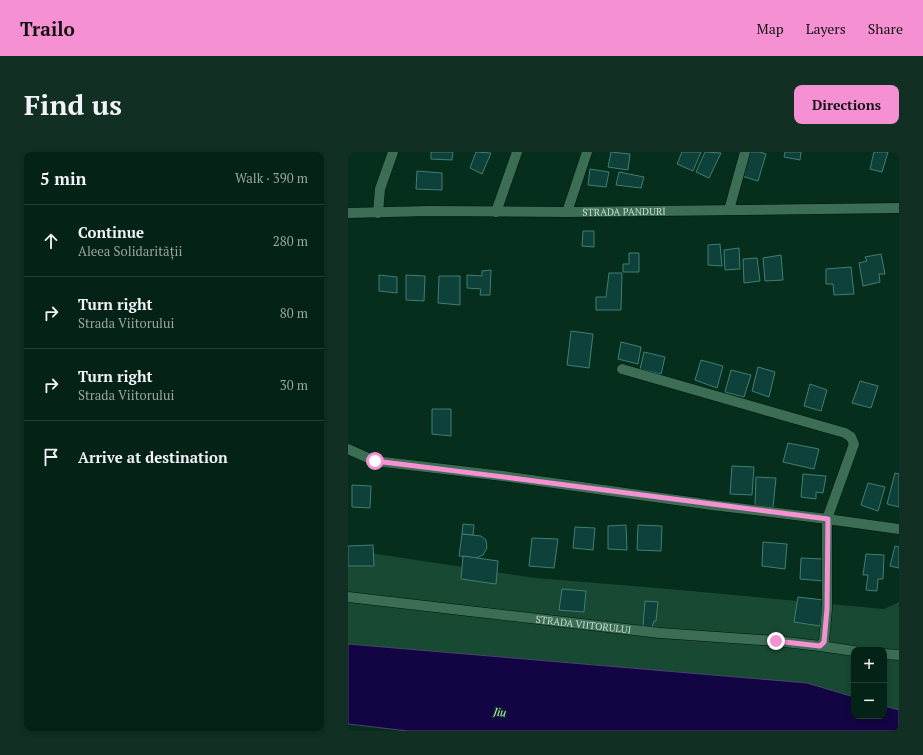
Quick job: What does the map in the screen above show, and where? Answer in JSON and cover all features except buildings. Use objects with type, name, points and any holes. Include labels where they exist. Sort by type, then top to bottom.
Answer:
[{"type":"street","points":[[378,212],[380,189],[393,152]]},
{"type":"street","points":[[496,212],[517,152]]},
{"type":"street","points":[[567,212],[587,152]]},
{"type":"street","points":[[729,210],[745,152]]},
{"type":"street","name":"STRADA PANDURI","points":[[348,213],[429,211],[567,212],[899,208]]},
{"type":"street","points":[[622,369],[845,433],[851,437],[854,444],[828,519],[827,609],[824,642],[820,646]]},
{"type":"street","points":[[348,449],[375,461],[503,476],[899,529]]},
{"type":"street","name":"STRADA VIITORULUI","points":[[348,597],[660,633],[776,641],[851,650]]},
{"type":"street","points":[[887,654],[899,655]]},
{"type":"green space","points":[[348,548],[351,550],[535,578],[884,609],[899,602],[899,710],[887,707],[887,647],[851,647],[851,696],[807,683],[348,644]]},
{"type":"water","name":"Jiu","points":[[348,644],[807,683],[851,696],[851,719],[887,719],[887,707],[899,710],[899,731],[408,731],[348,724]]},
{"type":"route","points":[[375,461],[503,476],[712,505],[828,519],[827,609],[824,642],[820,646],[776,641]]}]
